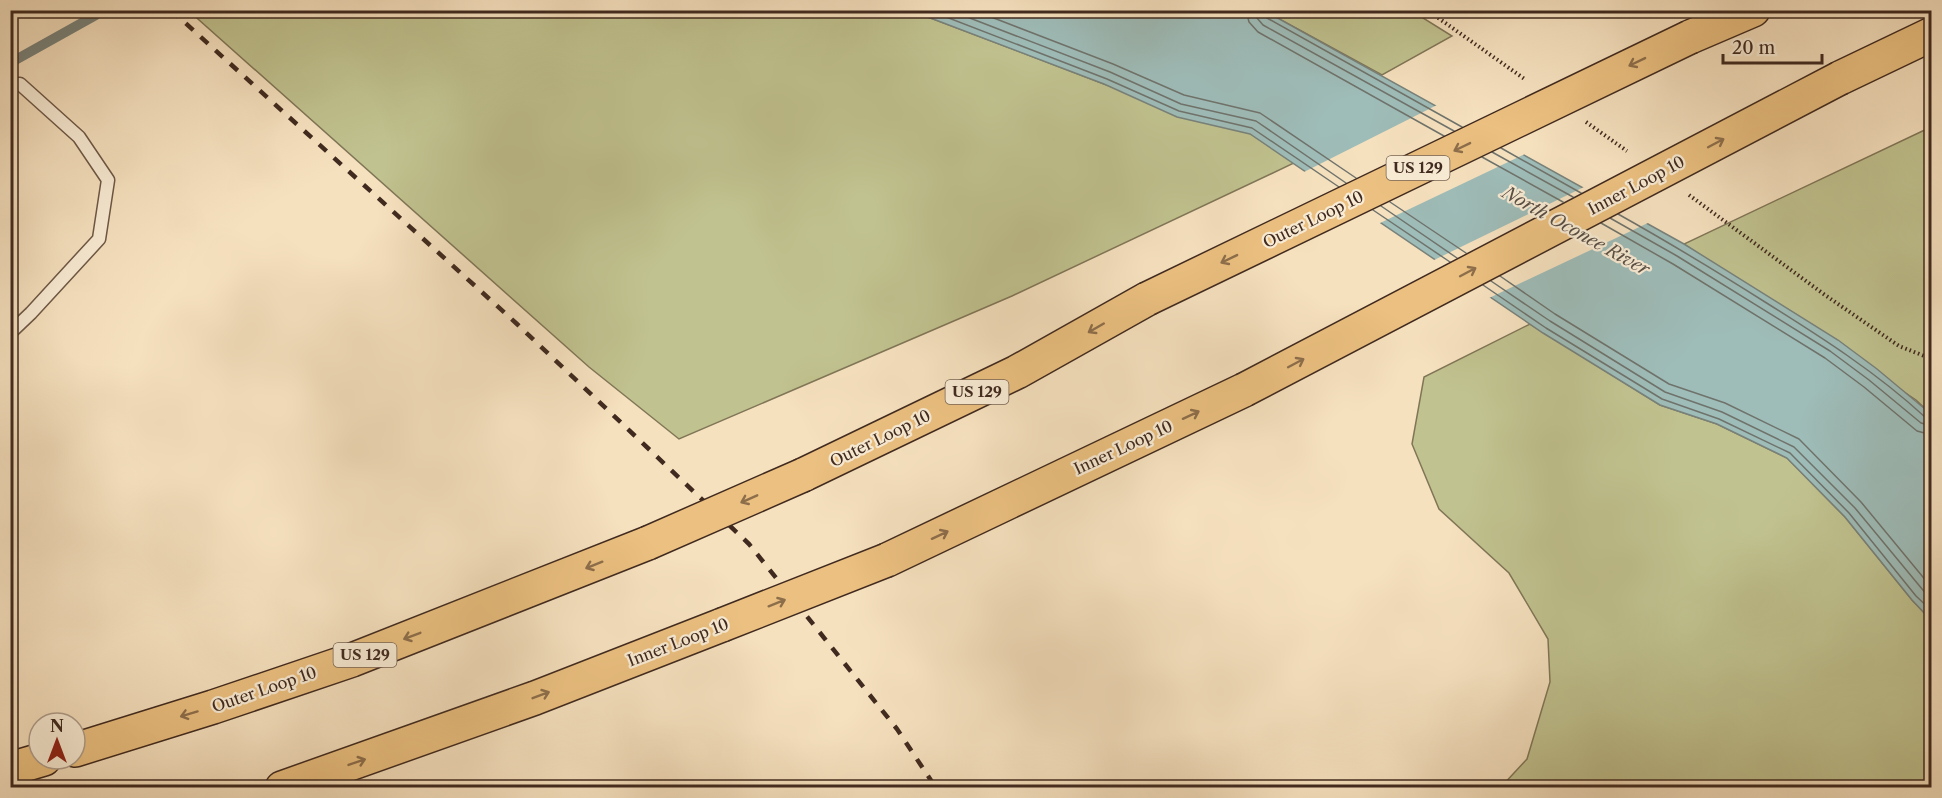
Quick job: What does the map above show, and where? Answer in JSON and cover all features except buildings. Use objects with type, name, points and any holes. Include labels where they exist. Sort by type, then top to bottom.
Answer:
[{"type":"highway","points":[[1690,37],[1738,10]]},
{"type":"highway","name":"Outer Loop 10","points":[[87,746],[352,660],[648,543],[803,475],[1017,372],[1147,299],[1690,37],[1753,10]]},
{"type":"highway","name":"Inner Loop 10","points":[[282,788],[524,702],[887,560],[1244,390],[1840,78],[1932,34]]},
{"type":"highway","points":[[1840,78],[1932,50]]},
{"type":"highway","points":[[10,769],[27,764]]},
{"type":"lane","points":[[10,85],[20,84],[79,137],[108,180],[99,239],[31,314],[10,333]]},
{"type":"green space","points":[[189,11],[912,11],[1104,84],[1250,133],[1294,163],[1012,296],[679,439],[589,367]]},
{"type":"green space","points":[[1265,11],[1412,11],[1452,36],[1382,75]]},
{"type":"green space","points":[[1931,127],[1931,414],[1916,400],[1684,244]]},
{"type":"green space","points":[[1530,324],[1660,405],[1717,424],[1787,458],[1845,517],[1931,620],[1931,787],[1501,787],[1527,759],[1550,682],[1548,639],[1509,573],[1439,509],[1412,444],[1424,377]]},
{"type":"water","name":"North Oconee River","points":[[912,11],[1265,11],[1684,244],[1838,340],[1931,414],[1931,620],[1845,517],[1787,458],[1717,424],[1660,405],[1543,333],[1250,134],[1177,117],[1104,84]]},
{"type":"pier","points":[[1439,104],[1527,153],[1378,224],[1302,173]]},
{"type":"pier","points":[[1586,186],[1650,222],[1487,299],[1432,261]]},
{"type":"waterway","points":[[10,63],[96,15]]},
{"type":"railway","points":[[171,10],[517,324],[749,544],[897,729],[936,788]]}]
